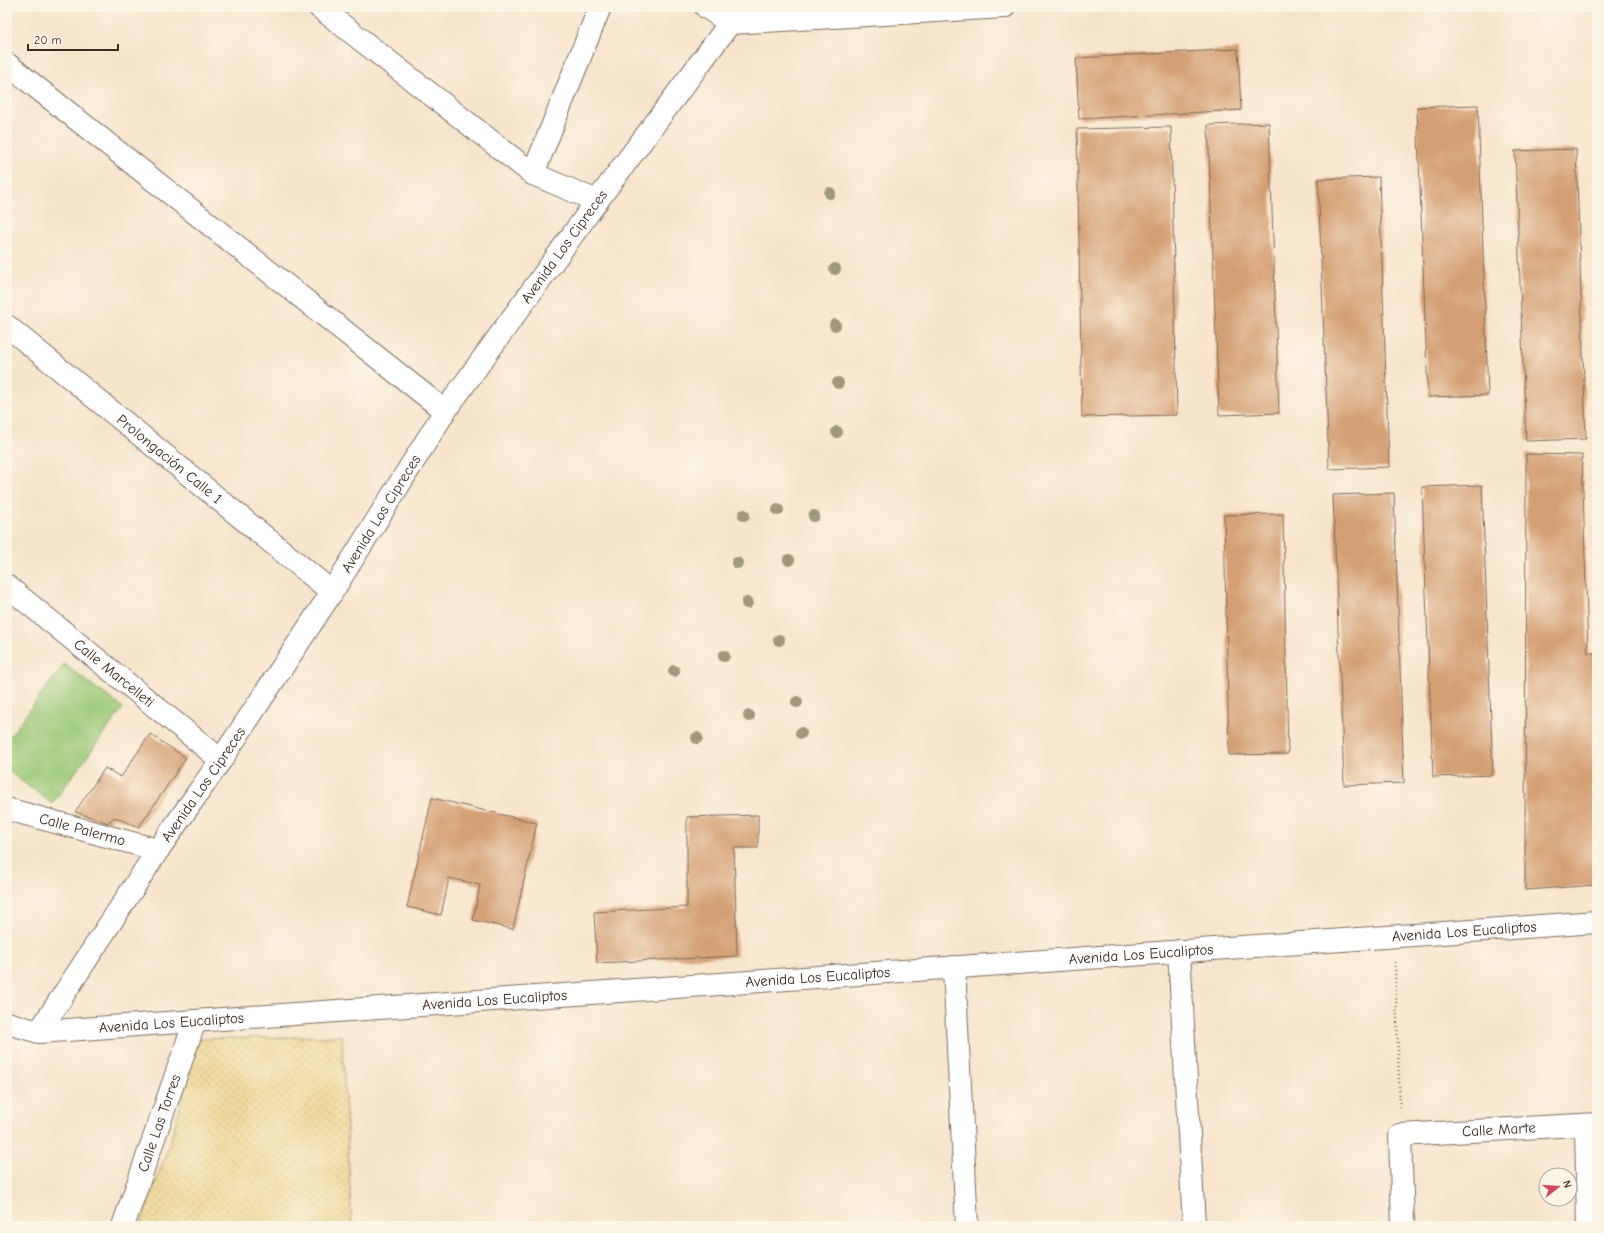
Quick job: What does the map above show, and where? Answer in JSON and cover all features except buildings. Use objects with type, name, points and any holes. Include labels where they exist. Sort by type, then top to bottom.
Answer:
[{"type":"street","points":[[319,7],[533,174],[597,201]]},
{"type":"street","points":[[533,174],[600,7]]},
{"type":"street","points":[[706,7],[736,15],[1004,7]]},
{"type":"street","name":"Avenida Los Cipreces","points":[[39,1032],[158,850],[221,760],[332,592],[445,411],[597,201],[736,15]]},
{"type":"street","points":[[7,64],[445,411]]},
{"type":"street","name":"Prolongación Calle 1","points":[[7,326],[332,592]]},
{"type":"street","name":"Calle Marcelleti","points":[[7,586],[221,760]]},
{"type":"street","name":"Calle Palermo","points":[[7,809],[158,850]]},
{"type":"street","name":"Avenida Los Eucaliptos","points":[[7,1023],[39,1032],[1597,922]]},
{"type":"street","points":[[1179,951],[1194,1226]]},
{"type":"street","points":[[954,967],[967,1226]]},
{"type":"street","name":"Calle Las Torres","points":[[123,1226],[195,1021]]},
{"type":"street","points":[[1588,1226],[1591,1124]]},
{"type":"street","name":"Calle Marte","points":[[1400,1135],[1591,1124]]},
{"type":"street","points":[[1400,1135],[1403,1226]]},
{"type":"path","points":[[1394,936],[1400,1135]]},
{"type":"sand","points":[[342,1036],[352,1226],[140,1226],[170,1143],[199,1039]]},
{"type":"green space","points":[[64,664],[123,708],[52,804],[7,770],[7,740]]}]
